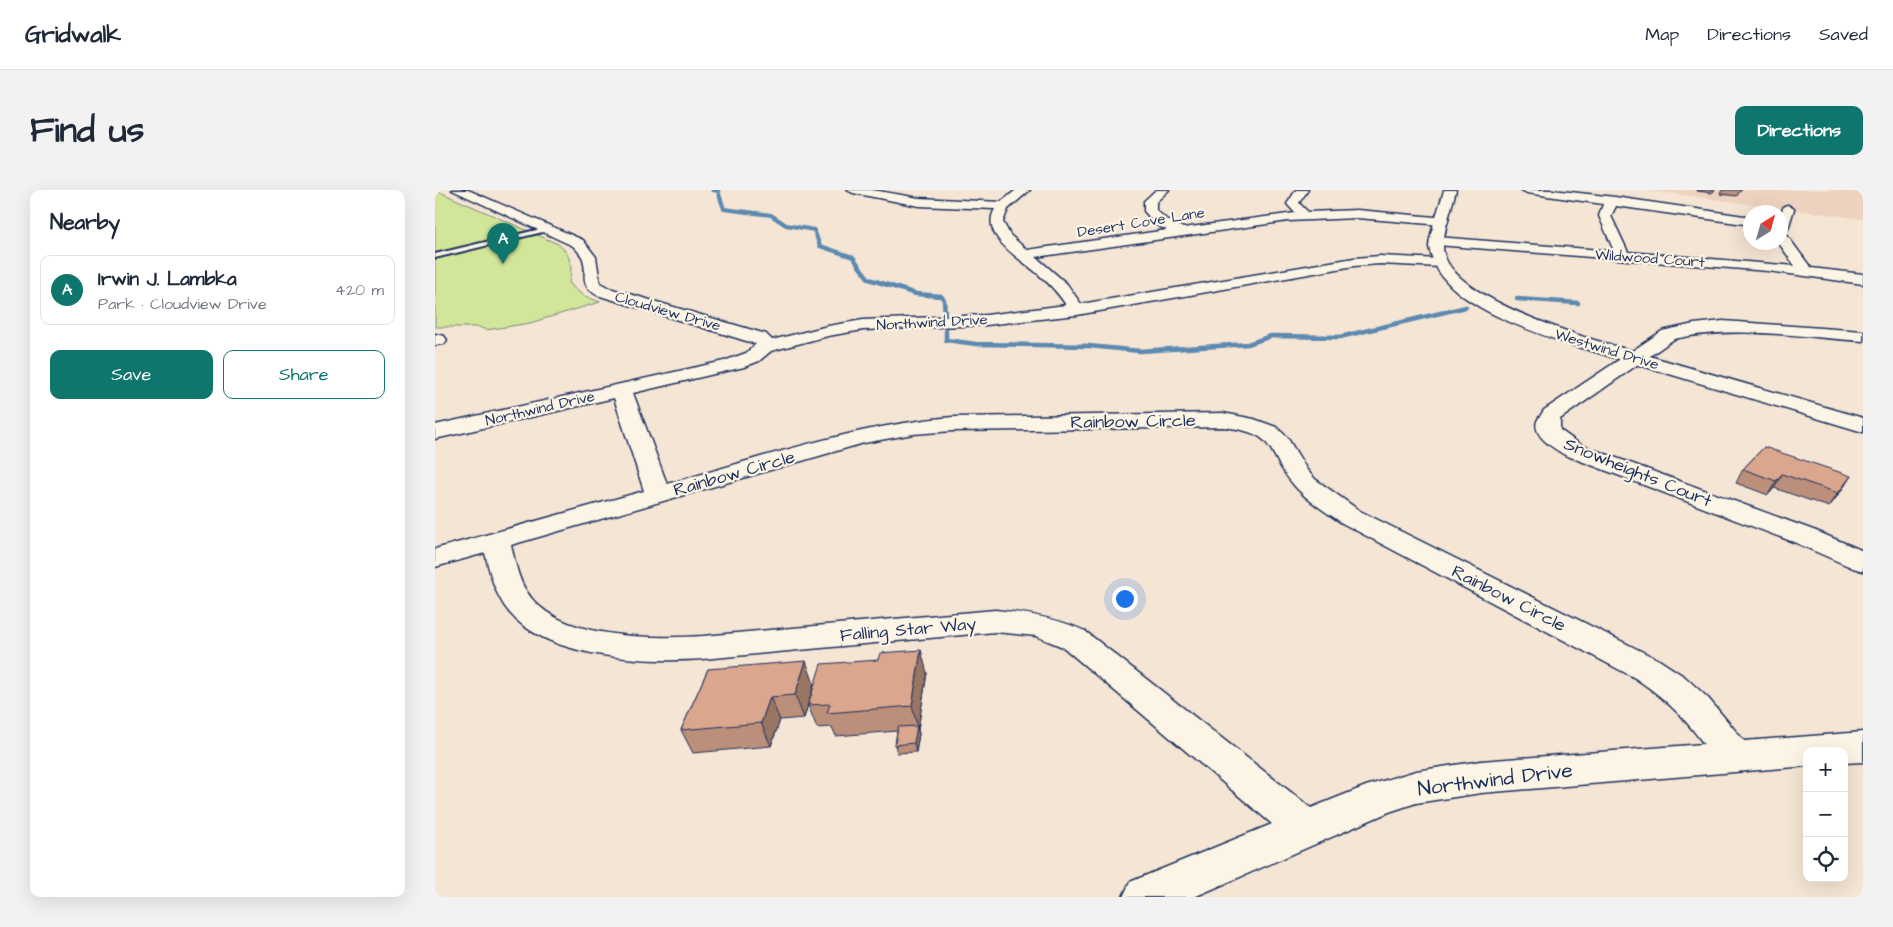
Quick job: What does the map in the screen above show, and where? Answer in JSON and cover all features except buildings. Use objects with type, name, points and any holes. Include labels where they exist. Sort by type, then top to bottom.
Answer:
[{"type":"street","name":"Cloudview Drive","points":[[458,190],[573,240],[587,252],[591,262],[590,277],[593,284],[601,291],[760,338],[765,343],[765,347]]},
{"type":"street","points":[[853,190],[919,202],[1003,206]]},
{"type":"street","points":[[1024,190],[1003,206],[996,225],[1010,246],[1061,286],[1077,310]]},
{"type":"street","points":[[1163,190],[1150,201],[1150,211],[1161,222],[1180,232]]},
{"type":"street","points":[[1302,190],[1293,204],[1304,216]]},
{"type":"street","points":[[1440,263],[1436,253],[1437,241],[1449,190]]},
{"type":"street","points":[[1527,190],[1743,220]]},
{"type":"street","points":[[1615,201],[1608,206],[1605,216],[1623,256]]},
{"type":"street","name":"Desert Cove Lane","points":[[1024,256],[1180,232],[1304,216],[1371,215],[1442,221]]},
{"type":"street","points":[[1788,240],[1807,271]]},
{"type":"street","name":"Wildwood Court","points":[[1437,241],[1807,271],[1863,279]]},
{"type":"street","name":"Northwind Drive","points":[[435,432],[741,362],[761,352],[765,347],[828,331],[863,325],[929,324],[1077,310],[1353,262],[1380,260],[1440,263]]},
{"type":"street","name":"Westwind Drive","points":[[1440,263],[1457,282],[1475,295],[1511,315],[1564,336],[1863,425]]},
{"type":"street","name":"Snowheights Court","points":[[1863,336],[1723,326],[1694,329],[1668,335],[1552,415],[1548,419],[1547,426],[1559,442],[1573,450],[1806,537],[1863,562]]},
{"type":"street","points":[[622,390],[657,494]]},
{"type":"street","name":"Rainbow Circle","points":[[435,558],[861,437],[913,427],[953,424],[1239,421],[1259,427],[1273,436],[1302,480],[1322,497],[1351,517],[1647,669],[1673,686],[1696,708],[1735,757]]},
{"type":"street","name":"Falling Star Way","points":[[496,540],[511,592],[522,608],[549,626],[564,633],[592,642],[625,648],[686,649],[995,621],[1030,623],[1053,629],[1074,639],[1306,828]]},
{"type":"street","points":[[1848,748],[1863,747]]},
{"type":"street","name":"Northwind Drive","points":[[1145,897],[1306,828],[1380,798],[1416,787],[1481,777],[1803,751]]},
{"type":"lane","points":[[435,256],[549,229]]},
{"type":"shaded area","points":[[1645,190],[1863,190],[1863,219],[1788,209],[1788,205],[1758,205]]},
{"type":"green space","points":[[435,190],[558,244],[566,252],[570,261],[569,282],[579,292],[600,302],[530,323],[486,330],[479,327],[435,327]]},
{"type":"waterway","points":[[713,190],[718,191],[724,209],[771,215],[786,225],[814,230],[820,246],[853,257],[860,267]]},
{"type":"waterway","points":[[859,266],[869,279],[916,294],[941,296],[944,300],[945,315]]},
{"type":"waterway","points":[[1517,299],[1578,303]]},
{"type":"waterway","points":[[946,330],[946,340],[976,344],[1089,346],[1140,351],[1248,344],[1271,336],[1340,337],[1466,307]]},
{"type":"place","name":"Irwin J. Lambka","points":[[503,264]]}]
